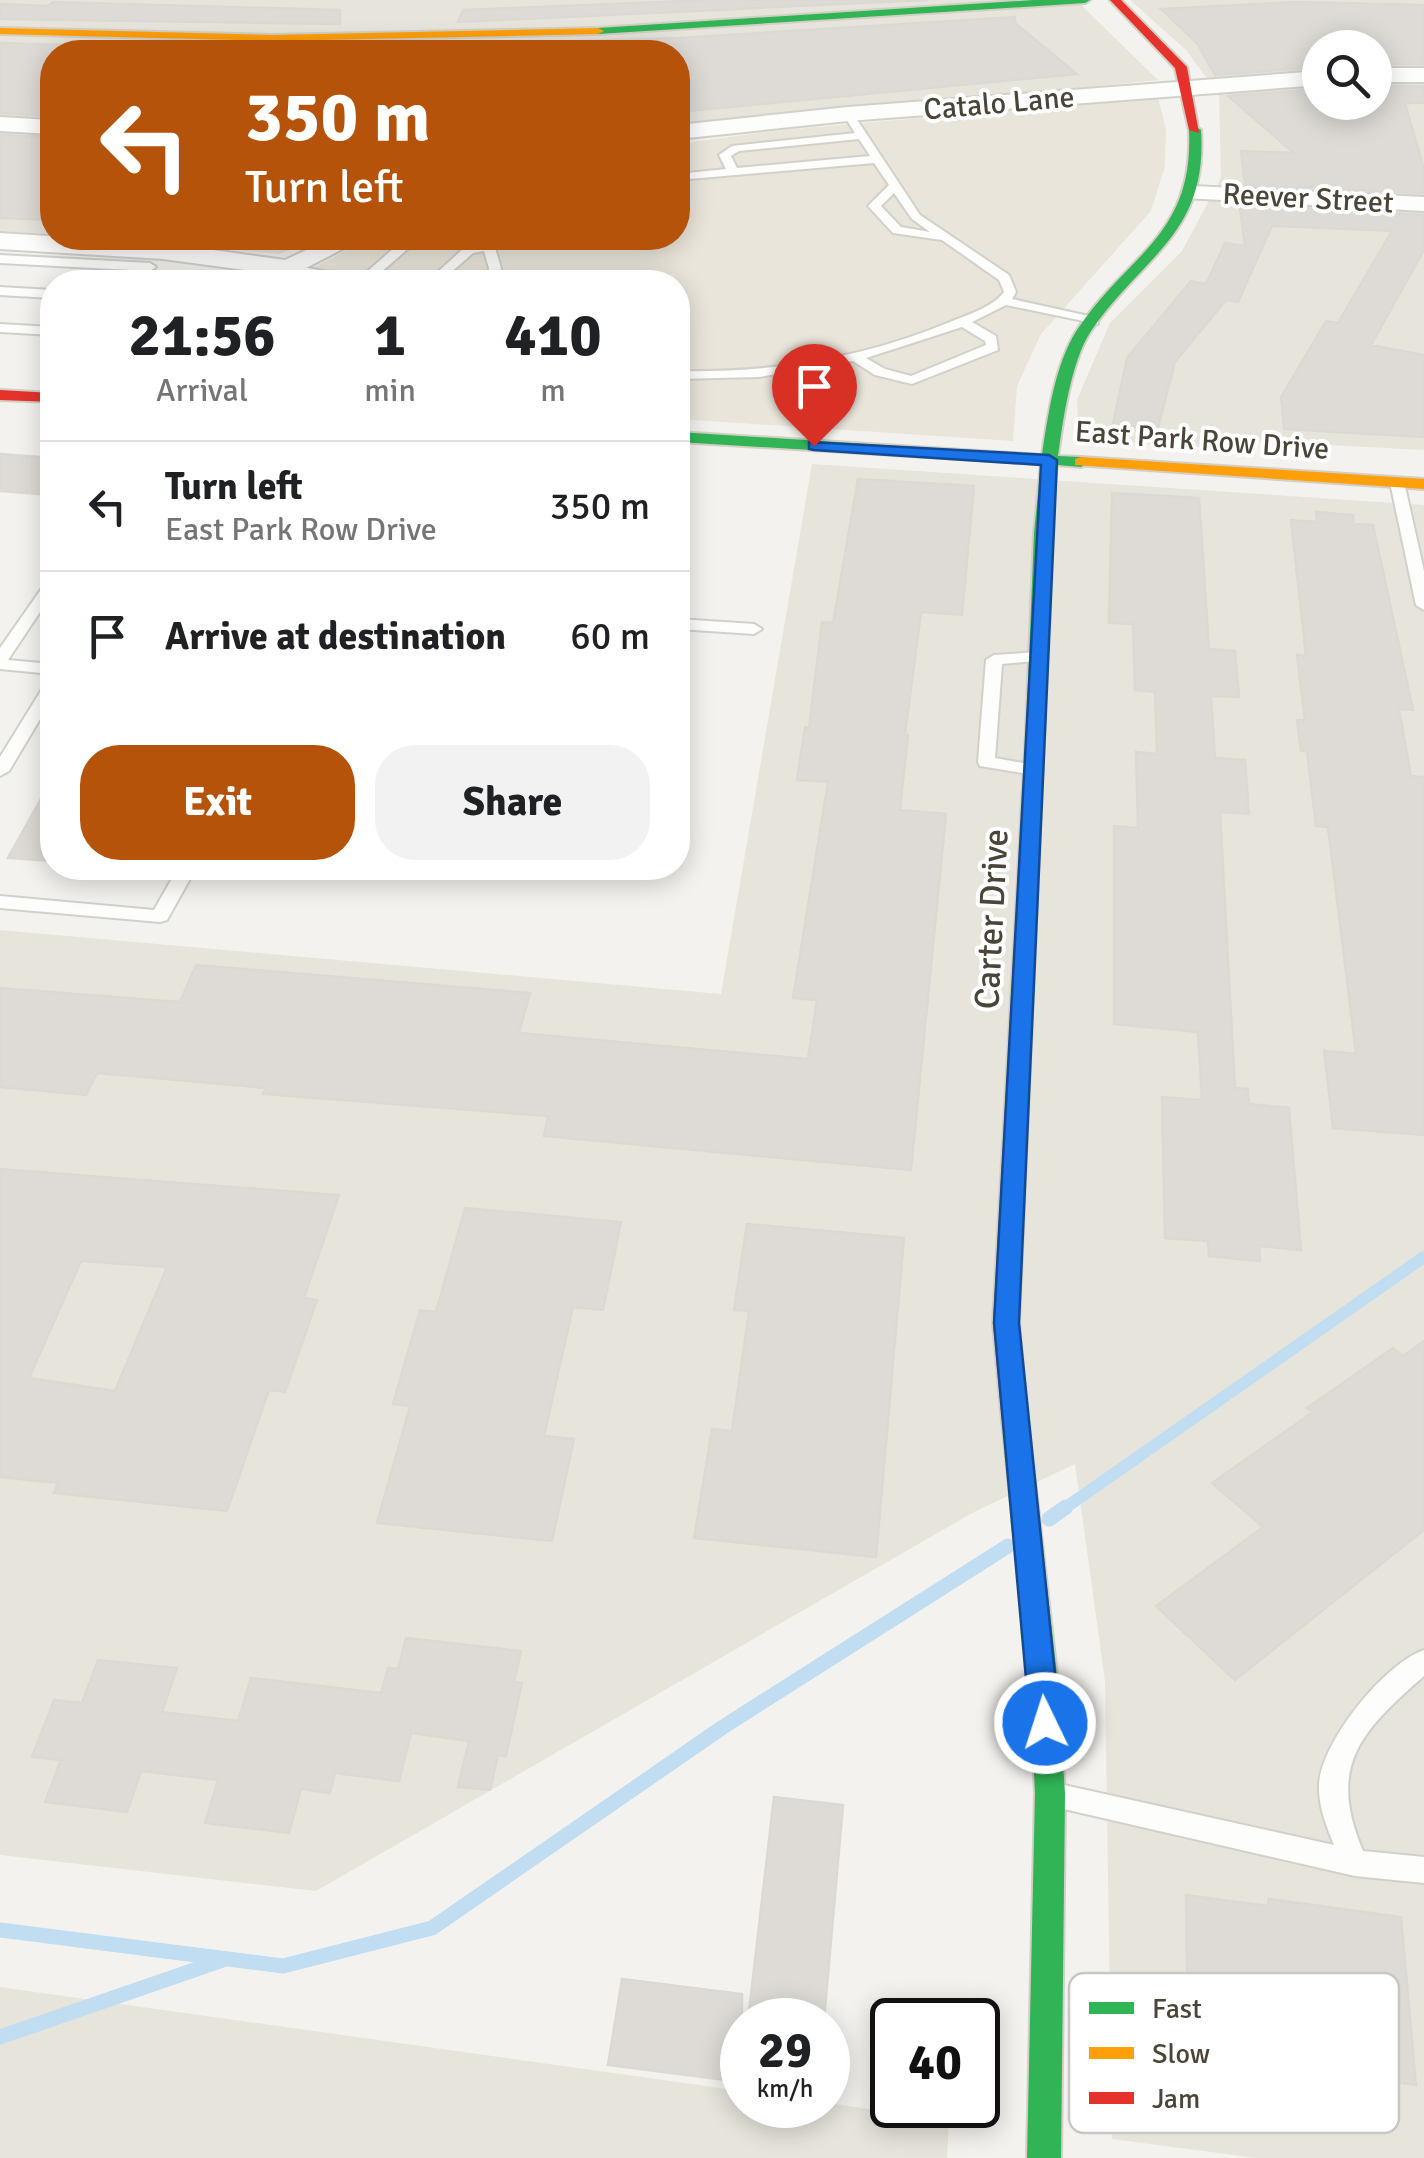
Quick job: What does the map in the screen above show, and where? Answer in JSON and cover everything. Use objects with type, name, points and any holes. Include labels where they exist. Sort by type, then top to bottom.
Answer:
[{"type":"street","points":[[354,40],[528,37],[801,23],[1084,0]]},
{"type":"street","name":"Carter Drive","points":[[1044,2158],[1050,1794],[1006,1323],[1037,771],[1049,460],[1058,394],[1081,334],[1174,229],[1193,193],[1198,168],[1196,134],[1181,67],[1115,0]]},
{"type":"street","points":[[0,32],[263,40]]},
{"type":"street","points":[[1392,75],[1424,75]]},
{"type":"street","name":"Catalo Lane","points":[[690,131],[848,114],[1302,79]]},
{"type":"street","points":[[0,124],[40,126]]},
{"type":"street","name":"Reever Street","points":[[1193,193],[1424,204]]},
{"type":"street","points":[[0,241],[40,246]]},
{"type":"street","points":[[78,250],[287,268]]},
{"type":"street","points":[[283,270],[325,250]]},
{"type":"street","points":[[0,395],[40,397]]},
{"type":"street","name":"East Park Row Drive","points":[[690,438],[1424,484]]},
{"type":"lane","points":[[690,375],[770,374],[852,355],[963,322],[1004,300],[1010,292],[1004,278],[916,217],[848,114]]},
{"type":"lane","points":[[733,172],[725,155],[736,148],[861,136]]},
{"type":"lane","points":[[690,176],[877,159]]},
{"type":"lane","points":[[895,186],[874,206],[898,230],[940,237]]},
{"type":"lane","points":[[376,270],[399,250]]},
{"type":"lane","points":[[446,270],[468,250]]},
{"type":"lane","points":[[0,259],[157,259]]},
{"type":"lane","points":[[148,270],[157,259]]},
{"type":"lane","points":[[287,268],[298,270]]},
{"type":"lane","points":[[0,292],[40,294]]},
{"type":"lane","points":[[1004,300],[1094,320]]},
{"type":"lane","points":[[852,355],[880,372],[912,380],[993,347],[991,339],[963,322]]},
{"type":"lane","points":[[0,328],[40,330]]},
{"type":"lane","points":[[1397,482],[1424,605]]},
{"type":"lane","points":[[40,602],[0,662],[40,668]]},
{"type":"lane","points":[[690,625],[754,629]]},
{"type":"lane","points":[[1037,771],[986,762],[994,660],[1040,657]]},
{"type":"lane","points":[[0,771],[40,706]]},
{"type":"lane","points":[[0,902],[160,916],[180,880]]},
{"type":"lane","points":[[1355,1863],[1339,1828],[1332,1778],[1348,1743],[1400,1680],[1424,1661]]},
{"type":"lane","points":[[1050,1794],[1355,1863],[1424,1870]]},
{"type":"shaded area","points":[[0,0],[1076,0],[1158,80],[690,126],[690,40],[40,40],[40,233],[0,231]]},
{"type":"shaded area","points":[[1130,0],[1424,0],[1424,450],[1230,440],[1229,448],[1079,441],[1077,400],[1110,323],[1182,251],[1221,178],[1219,95],[1186,50]]},
{"type":"shaded area","points":[[1158,97],[1166,130],[1165,166],[1151,211],[1041,334],[1017,386],[1013,441],[690,420],[690,270],[310,270],[347,250],[690,250],[690,142],[773,131]]},
{"type":"shaded area","points":[[239,250],[290,250],[280,254]]},
{"type":"shaded area","points":[[812,464],[1424,505],[1424,2158],[1256,2158],[1112,2139],[1112,2133],[1399,2133],[1399,1973],[1109,1973],[1105,1681],[1075,1464],[974,1512],[316,1891],[0,1855],[0,930],[721,994]]},
{"type":"shaded area","points":[[0,1987],[720,2088],[720,2128],[850,2128],[850,2106],[870,2109],[870,2128],[949,2128],[947,2158],[0,2158]]},
{"type":"building","points":[[706,0],[928,0],[458,22],[463,10]]},
{"type":"building","points":[[53,2],[340,10],[340,24],[0,19],[0,4],[48,6]]},
{"type":"building","points":[[1296,2],[1424,5],[1424,64],[1392,64],[1392,30],[1302,30],[1302,68],[1215,75],[1197,43],[1161,9]]},
{"type":"building","points":[[1015,17],[1015,23],[1077,74],[690,111],[690,40],[613,40]]},
{"type":"building","points":[[0,43],[40,44],[40,115],[0,113]]},
{"type":"building","points":[[1392,86],[1424,86],[1424,103],[1405,103],[1424,169],[1424,193],[1245,185],[1241,151],[1294,153],[1228,96],[1302,90],[1302,120],[1392,120]]},
{"type":"building","points":[[0,135],[40,137],[40,220],[0,218]]},
{"type":"building","points":[[1247,205],[1424,215],[1424,250],[1371,345],[1424,355],[1424,437],[1284,429],[1281,397],[1326,321],[1338,323],[1392,231],[1303,227],[1272,226],[1238,302],[1226,300],[1175,362],[1158,428],[1113,424],[1127,358],[1191,281],[1206,284],[1225,243],[1245,246],[1240,208]]},
{"type":"building","points":[[0,454],[40,457],[40,494],[0,491]]},
{"type":"building","points":[[858,479],[974,486],[962,615],[921,612],[905,734],[908,735],[900,810],[946,814],[911,1170],[544,1136],[548,1116],[263,1094],[266,1088],[97,1073],[86,1095],[0,1087],[0,988],[180,1002],[196,965],[530,993],[519,1033],[808,1059],[817,1000],[793,998],[828,782],[797,780],[805,727],[809,728],[822,622],[833,623]]},
{"type":"building","points":[[1112,493],[1199,498],[1209,649],[1235,651],[1239,697],[1211,696],[1215,758],[1245,760],[1249,814],[1220,812],[1235,1088],[1248,1089],[1249,1104],[1289,1108],[1301,1250],[1259,1246],[1260,1261],[1209,1256],[1208,1241],[1165,1238],[1162,1097],[1202,1100],[1198,1032],[1114,1024],[1114,826],[1138,828],[1136,752],[1157,754],[1155,692],[1135,690],[1133,624],[1109,623]]},
{"type":"building","points":[[1316,512],[1353,515],[1354,524],[1373,525],[1413,710],[1399,709],[1411,776],[1424,777],[1424,1135],[1333,1128],[1324,1051],[1356,1054],[1328,827],[1316,826],[1307,751],[1301,751],[1297,720],[1305,720],[1297,655],[1306,656],[1291,520],[1317,522]]},
{"type":"building","points":[[40,801],[40,860],[8,858]]},
{"type":"building","points":[[0,1169],[339,1195],[304,1298],[317,1300],[285,1392],[269,1390],[227,1511],[54,1493],[58,1483],[0,1477]],"holes":[[[81,1261],[167,1267],[115,1391],[29,1378]]]},
{"type":"building","points":[[465,1208],[621,1222],[603,1310],[573,1307],[544,1436],[574,1439],[552,1541],[377,1523],[410,1406],[393,1404],[420,1310],[436,1312]]},
{"type":"building","points":[[747,1224],[904,1238],[876,1557],[694,1538],[712,1429],[732,1431],[749,1311],[734,1310]]},
{"type":"building","points":[[1424,1341],[1424,1530],[1235,1680],[1156,1606],[1263,1527],[1212,1483],[1313,1412],[1307,1408],[1393,1348],[1403,1356]]},
{"type":"building","points":[[406,1638],[521,1651],[514,1682],[522,1683],[506,1756],[498,1755],[490,1790],[458,1787],[469,1741],[411,1733],[399,1781],[335,1773],[330,1793],[301,1789],[289,1833],[205,1823],[218,1780],[141,1771],[127,1812],[45,1802],[61,1760],[32,1757],[54,1700],[82,1703],[98,1660],[177,1668],[162,1712],[238,1721],[251,1678],[381,1693],[388,1668],[398,1669]]},
{"type":"building","points":[[774,1797],[843,1805],[826,1998],[751,1998]]},
{"type":"building","points":[[1186,1895],[1268,1906],[1269,1899],[1401,1917],[1416,2085],[1399,2083],[1399,1973],[1187,1973]]},
{"type":"building","points":[[622,1979],[742,1994],[742,1998],[720,1998],[720,2079],[608,2065]]},
{"type":"waterway","points":[[1062,1510],[1424,1257]]},
{"type":"waterway","points":[[1049,1519],[1066,1507]]},
{"type":"waterway","points":[[0,1930],[283,1966],[432,1928],[723,1727],[1008,1546]]},
{"type":"waterway","points":[[0,2037],[223,1960]]},
{"type":"traffic: fast","points":[[598,31],[1085,0]]},
{"type":"traffic: fast","points":[[1035,732],[1046,482],[1064,385],[1085,329],[1146,262],[1186,203],[1196,157],[1195,130]]},
{"type":"traffic: fast","points":[[690,438],[1081,462]]},
{"type":"traffic: fast","points":[[1014,1411],[1043,1675],[1050,1793],[1044,2158]]},
{"type":"traffic: slow","points":[[0,31],[272,38],[598,31]]},
{"type":"traffic: slow","points":[[1081,462],[1424,484]]},
{"type":"traffic: jam","points":[[1115,0],[1181,67],[1195,130]]},
{"type":"traffic: jam","points":[[0,395],[40,397]]},
{"type":"traffic: jam","points":[[1014,1411],[1006,1323],[1035,732]]},
{"type":"route","points":[[814,446],[1049,460],[1037,771],[1006,1323],[1045,1723]]}]
